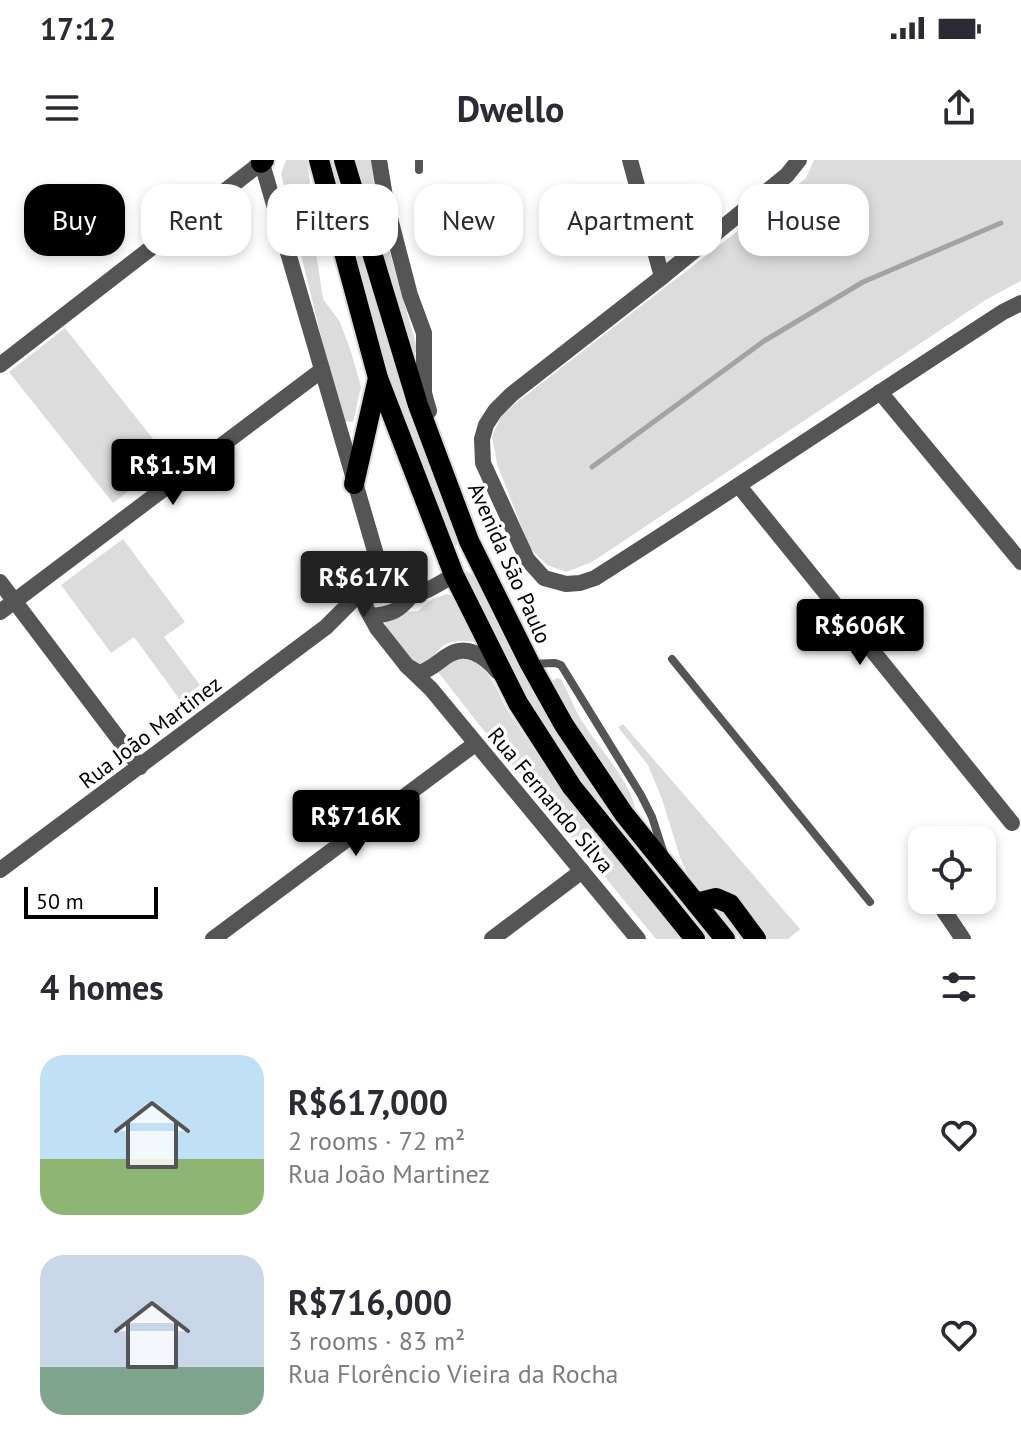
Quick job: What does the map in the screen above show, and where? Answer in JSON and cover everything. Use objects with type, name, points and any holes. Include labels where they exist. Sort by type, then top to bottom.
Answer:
[{"type":"main road","points":[[319,160],[378,378],[454,575],[518,703],[572,787],[695,939]]},
{"type":"main road","name":"Avenida São Paulo","points":[[344,160],[418,405],[469,541],[564,725],[624,814],[725,939]]},
{"type":"main road","points":[[354,484],[378,378]]},
{"type":"main road","points":[[454,575],[466,561],[469,541]]},
{"type":"main road","points":[[696,903],[716,898],[730,904],[756,939]]},
{"type":"street","points":[[379,160],[386,203],[410,295],[424,333],[424,393],[435,430],[441,467]]},
{"type":"street","points":[[630,160],[662,277]]},
{"type":"street","points":[[799,160],[787,175],[662,277],[512,394],[486,425],[482,439],[483,463],[527,559],[544,578],[566,584],[595,578],[1021,303]]},
{"type":"street","points":[[0,365],[262,161],[377,558],[402,591],[412,595],[428,591],[454,575]]},
{"type":"street","points":[[0,612],[322,370]]},
{"type":"street","points":[[880,392],[1021,562]]},
{"type":"street","points":[[739,486],[1012,823]]},
{"type":"street","points":[[372,581],[377,558]]},
{"type":"street","name":"Rua Fernando Silva","points":[[372,581],[365,599],[374,622],[407,666],[431,689],[638,939]]},
{"type":"street","name":"Rua João Martinez","points":[[0,870],[326,627],[372,581]]},
{"type":"street","points":[[0,582],[140,767]]},
{"type":"street","points":[[374,622],[403,607],[412,595]]},
{"type":"street","name":"Rua João Martinez","points":[[326,627],[347,620],[374,622]]},
{"type":"street","points":[[431,689],[427,675],[449,654],[461,650],[476,652],[489,661],[518,703]]},
{"type":"street","points":[[407,666],[419,673],[431,669]]},
{"type":"street","points":[[213,939],[475,744]]},
{"type":"street","points":[[492,939],[582,871]]},
{"type":"street","points":[[946,914],[963,939]]},
{"type":"lane","points":[[672,659],[870,902]]},
{"type":"lane","points":[[530,664],[561,665],[641,795],[670,870]]},
{"type":"shaded area","points":[[286,160],[307,160],[309,184],[283,184],[281,174]]},
{"type":"shaded area","points":[[325,160],[335,160],[342,184],[332,184]]},
{"type":"shaded area","points":[[350,160],[372,160],[374,184],[358,184]]},
{"type":"shaded area","points":[[814,160],[1021,160],[1021,281],[987,299],[592,562],[566,572],[547,565],[530,548],[497,464],[492,436],[502,414],[706,256],[722,256],[722,243],[738,231],[738,256],[869,256],[869,184],[798,184],[806,178]]},
{"type":"shaded area","points":[[301,256],[316,256],[323,299],[340,322],[361,387],[353,422],[342,421]]},
{"type":"shaded area","points":[[352,256],[363,256],[407,410],[459,540],[456,546],[450,547],[397,413]]},
{"type":"shaded area","points":[[381,256],[391,256],[418,351],[413,354]]},
{"type":"shaded area","points":[[65,328],[169,459],[113,503],[9,372]]},
{"type":"shaded area","points":[[123,539],[185,622],[164,637],[200,685],[180,700],[134,637],[111,653],[61,585]]},
{"type":"shaded area","points":[[467,571],[474,576],[537,696],[714,939],[701,939],[635,859],[542,728],[461,574]]},
{"type":"shaded area","points":[[447,594],[455,597],[480,643],[448,643],[425,665],[418,663],[399,647],[383,619],[401,612],[418,611],[432,599]]},
{"type":"shaded area","points":[[459,658],[477,663],[488,674],[510,714],[550,772],[682,939],[656,939],[481,727],[438,672],[445,664]]},
{"type":"shaded area","points":[[557,678],[561,679],[584,725],[629,790],[635,813],[600,768],[551,686]]},
{"type":"shaded area","points":[[623,724],[800,929],[788,939],[740,939],[689,878],[648,765],[618,727]]},
{"type":"waterway","points":[[592,467],[764,341],[863,282],[1001,223]]}]
